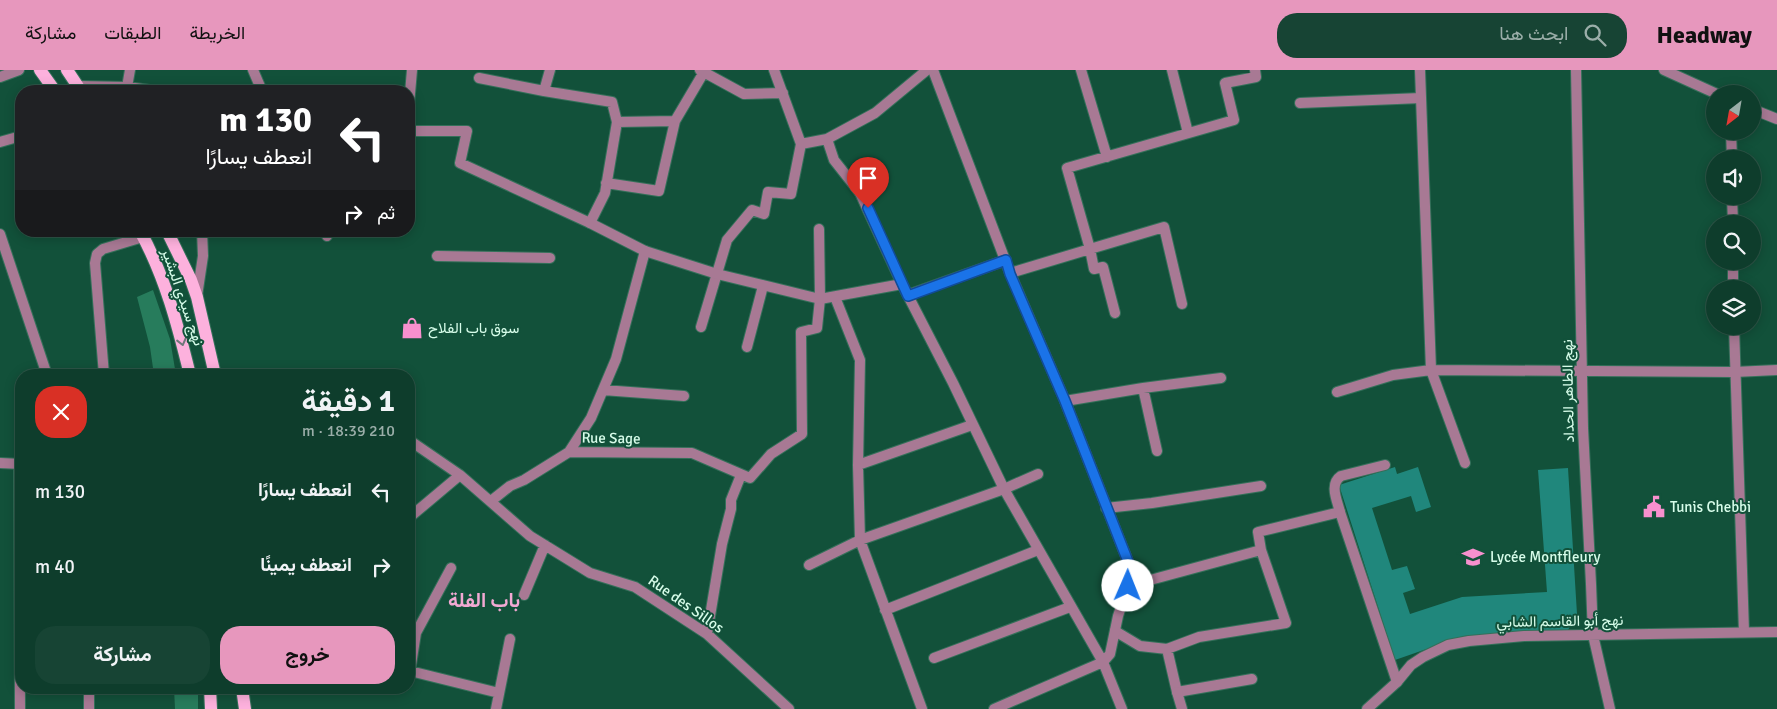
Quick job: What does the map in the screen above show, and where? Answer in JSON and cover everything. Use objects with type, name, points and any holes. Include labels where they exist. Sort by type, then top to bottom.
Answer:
[{"type":"main road","points":[[40,70],[51,85]]},
{"type":"main road","points":[[67,70],[76,85]]},
{"type":"main road","name":"نهج سيدي البشير","points":[[144,237],[155,260],[168,295],[188,369]]},
{"type":"main road","name":"نهج سيدي البشير","points":[[171,237],[197,297],[214,369]]},
{"type":"main road","points":[[210,694],[211,709]]},
{"type":"main road","points":[[243,694],[245,709]]},
{"type":"street","points":[[0,77],[19,70]]},
{"type":"street","points":[[127,85],[130,70]]},
{"type":"street","points":[[253,70],[259,85]]},
{"type":"street","points":[[411,85],[412,70]]},
{"type":"street","points":[[544,91],[550,70]]},
{"type":"street","points":[[701,326],[727,240],[752,210],[764,214],[768,192],[791,194],[801,144],[774,70]]},
{"type":"street","points":[[801,144],[827,139],[875,112],[927,70]]},
{"type":"street","points":[[933,70],[1010,274],[1065,401],[1129,564],[1130,573],[1110,654],[1103,662],[994,709]]},
{"type":"street","points":[[1081,70],[1107,157]]},
{"type":"street","points":[[1172,70],[1188,133]]},
{"type":"street","points":[[1115,313],[1103,267],[1094,269],[1067,168],[1234,120],[1225,83],[1256,77],[1255,70]]},
{"type":"street","points":[[1420,70],[1431,370],[1465,463]]},
{"type":"street","name":"نهج الطاهر الحداد","points":[[1576,70],[1583,428],[1593,636],[1610,709]]},
{"type":"street","points":[[1664,70],[1706,89]]},
{"type":"street","points":[[606,183],[659,191],[676,121],[702,71],[744,94],[783,92]]},
{"type":"street","points":[[479,78],[612,102],[617,122],[606,183],[604,193],[590,223]]},
{"type":"street","points":[[1300,103],[1421,98]]},
{"type":"street","points":[[1761,113],[1777,119]]},
{"type":"street","points":[[617,122],[676,121]]},
{"type":"street","points":[[415,131],[467,131],[460,163],[590,223],[645,251],[718,274],[820,299],[902,284]]},
{"type":"street","points":[[0,142],[15,138]]},
{"type":"street","points":[[827,139],[834,160],[860,193],[902,284],[953,383],[1004,489],[1103,662],[1122,709]]},
{"type":"street","points":[[1010,274],[1164,227],[1182,304]]},
{"type":"street","points":[[707,634],[722,544],[731,509],[730,500],[742,475],[750,478],[771,454],[802,434],[801,332],[817,328],[820,299],[819,229]]},
{"type":"street","points":[[0,234],[45,369]]},
{"type":"street","points":[[104,369],[96,257],[103,249],[134,237]]},
{"type":"street","points":[[197,297],[203,256],[202,237]]},
{"type":"street","points":[[569,452],[591,418],[616,359],[645,251]]},
{"type":"street","points":[[437,256],[550,258]]},
{"type":"street","points":[[908,296],[1006,260]]},
{"type":"street","points":[[747,347],[762,286]]},
{"type":"street","points":[[835,297],[860,360],[858,465],[860,540],[922,709]]},
{"type":"street","points":[[1734,335],[1744,632]]},
{"type":"street","points":[[1337,392],[1393,375],[1431,370],[1734,372],[1777,370]]},
{"type":"street","points":[[1065,401],[1221,378]]},
{"type":"street","points":[[1143,388],[1157,451]]},
{"type":"street","points":[[603,390],[684,396]]},
{"type":"street","points":[[858,465],[972,425]]},
{"type":"street","name":"Rue des Sillos","points":[[415,444],[460,475],[530,536],[590,573],[635,587],[707,634],[789,709]]},
{"type":"street","name":"Rue Sage","points":[[491,501],[510,486],[524,480],[569,452],[692,453],[742,475]]},
{"type":"street","points":[[0,463],[15,464]]},
{"type":"street","points":[[1385,464],[1342,476],[1337,479],[1334,487],[1340,512],[1397,682]]},
{"type":"street","points":[[809,565],[860,540],[1004,489],[1038,474]]},
{"type":"street","points":[[415,513],[460,475]]},
{"type":"street","points":[[1106,508],[1152,503],[1261,486]]},
{"type":"street","points":[[1115,631],[1140,646],[1167,649],[1199,637],[1286,623],[1261,550],[1258,532],[1340,512]]},
{"type":"street","points":[[524,594],[545,545]]},
{"type":"street","points":[[885,610],[1038,550]]},
{"type":"street","points":[[1128,586],[1261,550]]},
{"type":"street","points":[[415,639],[416,633],[452,568]]},
{"type":"street","points":[[934,658],[1070,607]]},
{"type":"street","name":"نهج أبو القاسم الشابي","points":[[1367,709],[1397,682],[1412,665],[1423,657],[1448,645],[1492,638],[1524,636],[1777,632]]},
{"type":"street","points":[[496,709],[510,638]]},
{"type":"street","points":[[1167,649],[1182,709]]},
{"type":"street","points":[[415,672],[500,693]]},
{"type":"street","points":[[1177,692],[1252,679]]},
{"type":"street","points":[[20,694],[20,709]]},
{"type":"street","points":[[89,694],[89,709]]},
{"type":"green space","points":[[153,290],[170,339],[175,369],[153,369],[150,347],[137,297]]},
{"type":"green space","points":[[174,694],[198,694],[198,709],[175,709]]},
{"type":"building","points":[[1395,467],[1397,474],[1418,467],[1431,507],[1416,512],[1411,496],[1372,508],[1392,570],[1407,566],[1415,589],[1403,593],[1410,614],[1462,597],[1547,592],[1538,470],[1568,468],[1577,614],[1568,630],[1464,636],[1395,660],[1339,485]]},
{"type":"place","name":"سوق باب الفلاح","points":[[412,328]]},
{"type":"place","name":"Tunis Chebbi","points":[[1654,507]]},
{"type":"place","name":"Lycée Montfleury","points":[[1473,557]]},
{"type":"district","name":"باب الفلة","points":[[484,600]]},
{"type":"route","points":[[868,208],[908,296],[1006,260],[1010,274],[1065,401],[1129,564],[1130,579],[1128,586]]}]
